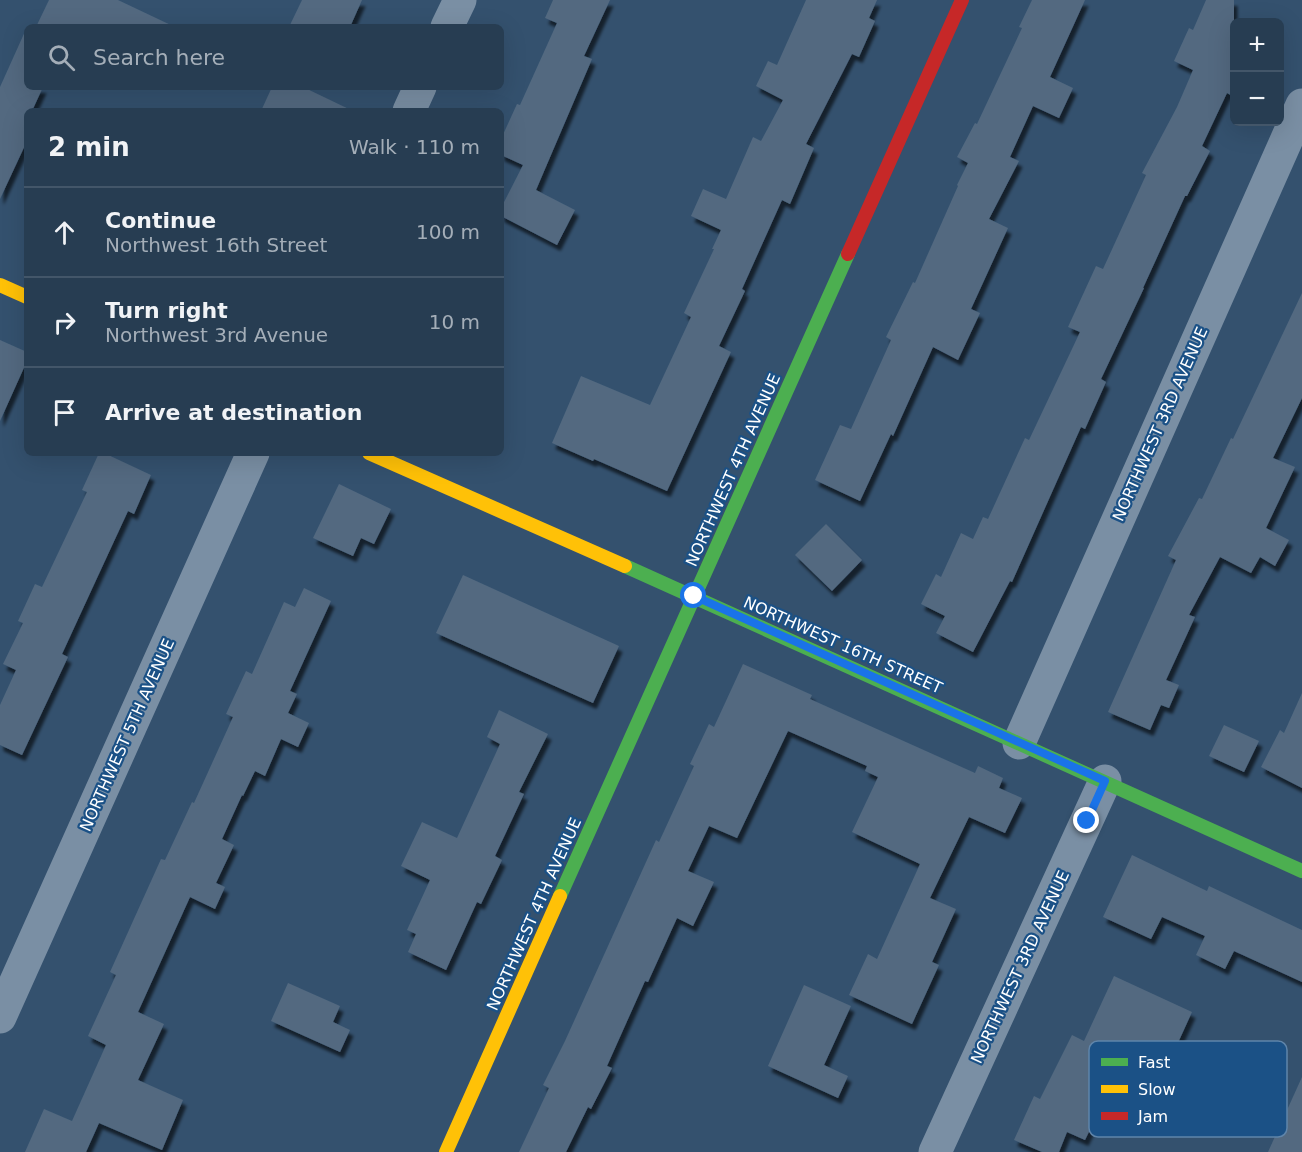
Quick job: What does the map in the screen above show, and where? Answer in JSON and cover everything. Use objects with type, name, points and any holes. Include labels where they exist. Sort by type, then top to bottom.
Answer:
[{"type":"street","points":[[448,24],[460,0]]},
{"type":"street","name":"NORTHWEST 4TH AVENUE","points":[[446,1152],[962,0]]},
{"type":"street","points":[[410,108],[419,90]]},
{"type":"street","name":"NORTHWEST 3RD AVENUE","points":[[1019,743],[1302,105]]},
{"type":"street","points":[[0,285],[24,296]]},
{"type":"street","name":"NORTHWEST 5TH AVENUE","points":[[0,1017],[253,456]]},
{"type":"street","name":"NORTHWEST 16TH STREET","points":[[376,456],[694,596],[1302,871]]},
{"type":"street","name":"NORTHWEST 3RD AVENUE","points":[[935,1152],[1105,781]]},
{"type":"building","points":[[49,0],[118,0],[169,24],[37,24]]},
{"type":"building","points":[[302,0],[362,0],[351,24],[290,24]]},
{"type":"building","points":[[553,0],[610,0],[584,56],[592,59],[536,190],[575,210],[557,245],[504,218],[504,202],[523,165],[504,156],[504,132],[517,104],[520,105],[557,23],[545,18]]},
{"type":"building","points":[[806,0],[877,0],[869,18],[875,21],[859,57],[852,54],[806,144],[814,148],[790,204],[782,200],[742,289],[745,291],[719,346],[731,352],[667,491],[552,443],[581,376],[650,405],[691,317],[684,313],[721,230],[691,216],[703,189],[726,199],[753,137],[761,141],[783,100],[756,86],[768,61],[777,65]]},
{"type":"building","points":[[1032,0],[1085,0],[1050,77],[1073,88],[1059,118],[1033,106],[1010,157],[1019,161],[989,219],[1008,228],[971,309],[980,313],[958,360],[933,347],[893,436],[891,434],[860,501],[815,480],[840,425],[851,429],[891,340],[886,337],[913,282],[915,283],[968,163],[957,157],[975,123],[977,124],[1022,28],[1019,27]]},
{"type":"building","points":[[1206,0],[1234,0],[1234,18],[1230,18],[1230,95],[1227,93],[1202,146],[1210,151],[1185,196],[1101,379],[1106,382],[1085,429],[1081,427],[1012,582],[1010,581],[973,652],[936,633],[945,616],[921,604],[936,574],[941,577],[961,533],[973,539],[983,517],[988,519],[1025,438],[1029,440],[1080,332],[1068,327],[1096,266],[1103,269],[1146,175],[1142,173],[1177,107],[1193,70],[1174,61],[1189,28],[1193,30]]},
{"type":"building","points":[[24,34],[24,90],[42,90],[33,108],[24,108],[24,147],[0,199],[0,87]]},
{"type":"building","points":[[271,90],[309,90],[347,108],[262,108]]},
{"type":"building","points":[[1302,293],[1302,398],[1273,458],[1295,467],[1266,528],[1289,540],[1275,566],[1260,557],[1251,573],[1220,557],[1189,615],[1195,617],[1166,680],[1179,685],[1169,708],[1161,705],[1150,730],[1108,712],[1176,560],[1168,556],[1199,498],[1202,499],[1231,438],[1233,439]]},
{"type":"building","points":[[0,340],[24,351],[24,368],[0,421]]},
{"type":"building","points":[[98,456],[110,456],[151,475],[134,514],[128,511],[97,578],[62,654],[68,657],[22,755],[0,745],[0,705],[16,670],[3,664],[23,623],[18,621],[35,584],[42,587],[87,492],[82,490]]},
{"type":"building","points":[[339,484],[391,509],[374,544],[361,538],[353,556],[313,538]]},
{"type":"building","points":[[826,524],[862,560],[832,591],[795,555]]},
{"type":"building","points":[[463,575],[619,646],[593,703],[436,633]]},
{"type":"building","points":[[304,588],[331,601],[290,691],[297,694],[288,713],[309,723],[298,747],[281,739],[265,776],[255,771],[222,839],[234,845],[216,883],[225,887],[215,909],[190,897],[138,1012],[164,1024],[138,1080],[183,1100],[162,1150],[99,1123],[86,1152],[25,1152],[44,1109],[72,1121],[106,1045],[88,1036],[116,975],[110,972],[161,859],[165,860],[192,802],[194,803],[233,717],[226,714],[246,671],[252,674],[284,602],[295,607]]},
{"type":"building","points":[[743,664],[812,695],[810,699],[975,773],[978,766],[1003,778],[999,788],[1022,798],[1005,833],[969,817],[930,898],[956,909],[932,962],[939,965],[912,1024],[849,995],[868,954],[877,959],[920,864],[852,832],[878,777],[865,771],[867,766],[788,731],[737,838],[709,826],[688,871],[714,882],[693,926],[677,918],[648,982],[645,981],[607,1066],[612,1068],[591,1109],[588,1107],[566,1152],[519,1152],[549,1088],[543,1085],[656,840],[659,842],[694,766],[690,764],[709,724],[714,727]]},
{"type":"building","points":[[1302,693],[1302,788],[1261,767],[1280,730],[1284,733]]},
{"type":"building","points":[[499,710],[548,734],[519,792],[524,794],[495,856],[502,860],[481,904],[477,902],[446,970],[408,952],[416,934],[407,930],[430,880],[401,866],[422,822],[457,838],[500,744],[487,737]]},
{"type":"building","points":[[1224,725],[1259,741],[1244,772],[1209,756]]},
{"type":"building","points":[[1132,855],[1207,891],[1209,886],[1302,930],[1302,982],[1234,951],[1225,969],[1196,955],[1205,936],[1162,917],[1151,939],[1103,917]]},
{"type":"building","points":[[1114,976],[1192,1012],[1179,1041],[1089,1041],[1089,1132],[1085,1140],[1067,1132],[1059,1152],[1042,1152],[1014,1140],[1034,1096],[1040,1099],[1072,1035],[1084,1041]]},
{"type":"building","points":[[288,983],[340,1006],[333,1022],[350,1030],[340,1052],[271,1021]]},
{"type":"building","points":[[804,985],[851,1006],[824,1065],[848,1076],[838,1098],[768,1066]]},
{"type":"building","points":[[1302,1077],[1302,1152],[1268,1152],[1275,1137],[1287,1137],[1287,1110]]},
{"type":"traffic: fast","points":[[560,896],[848,254]]},
{"type":"traffic: fast","points":[[625,566],[1302,871]]},
{"type":"traffic: slow","points":[[0,285],[24,296]]},
{"type":"traffic: slow","points":[[376,456],[625,566]]},
{"type":"traffic: slow","points":[[446,1152],[560,896]]},
{"type":"traffic: jam","points":[[848,254],[962,0]]},
{"type":"route","points":[[694,596],[1105,781],[1087,821]]}]
